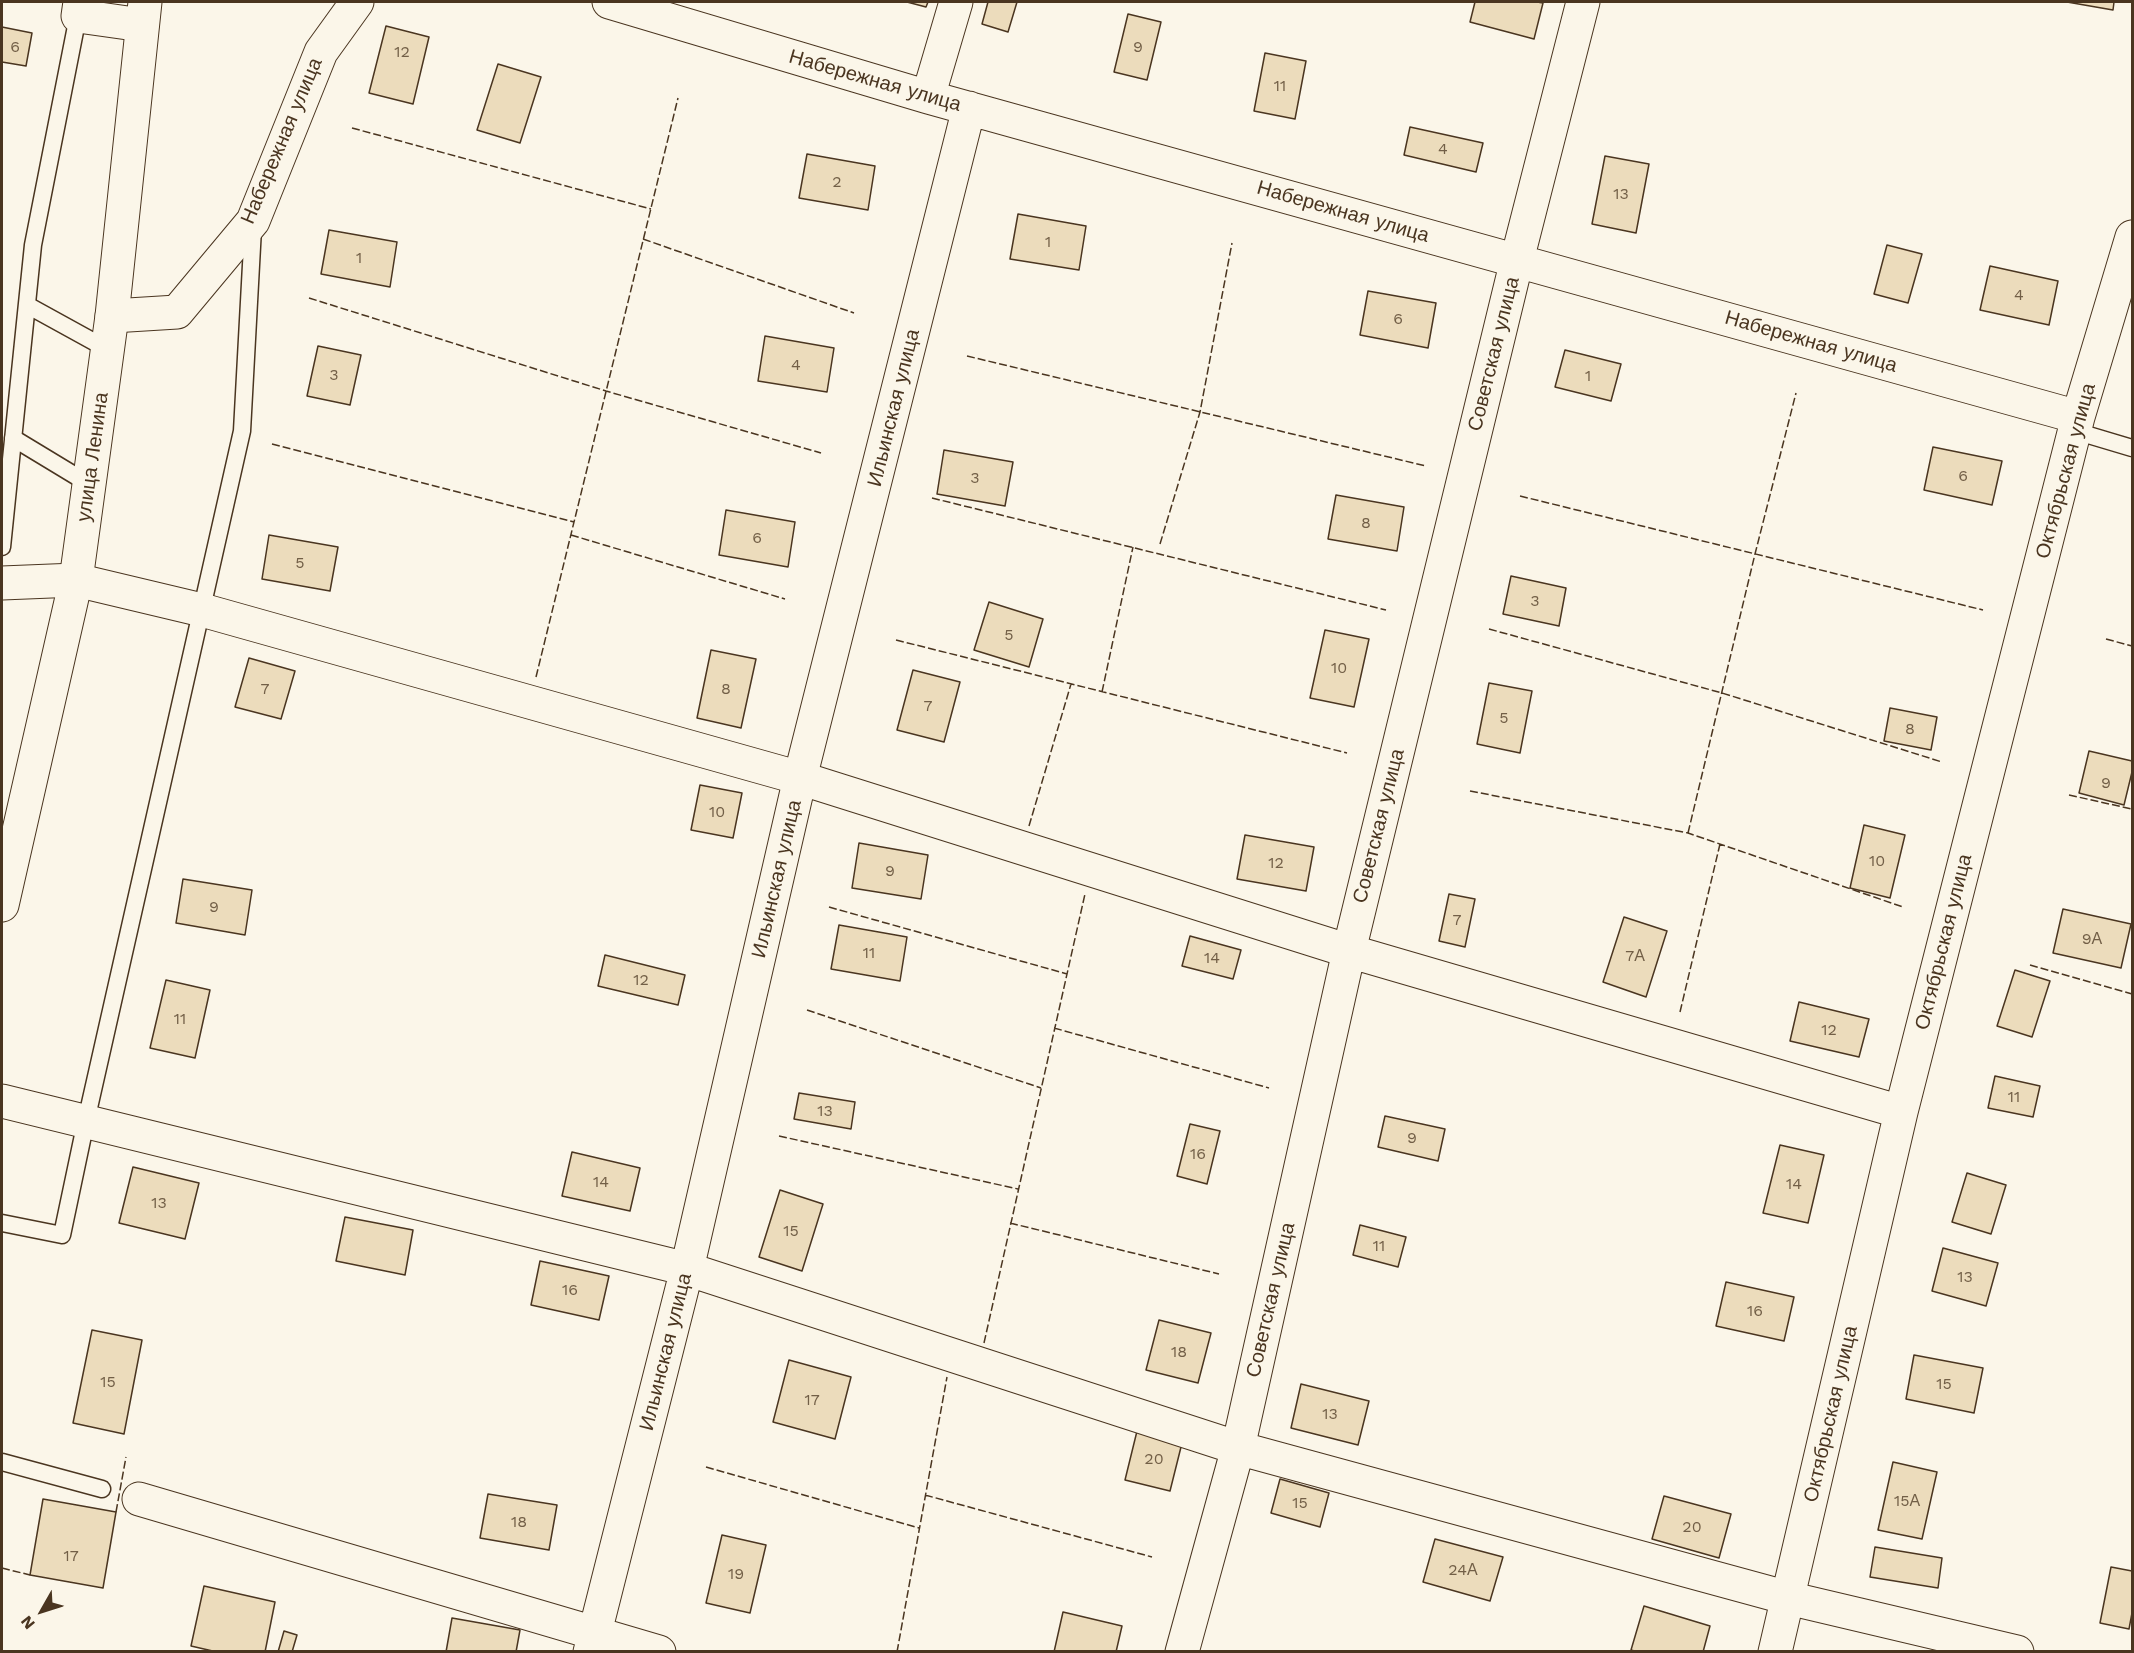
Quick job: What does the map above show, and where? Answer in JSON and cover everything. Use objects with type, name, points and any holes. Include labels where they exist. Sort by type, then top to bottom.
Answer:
[{"type":"street","name":"Набережная улица","points":[[112,316],[177,312],[253,221],[321,52],[357,2]]},
{"type":"street","name":"Набережная улица","points":[[609,2],[928,97],[1517,260],[2077,424]]},
{"type":"street","points":[[928,97],[956,2]]},
{"type":"street","name":"Советская улица","points":[[1182,1652],[1238,1448],[1349,951],[1517,260],[1583,2]]},
{"type":"street","points":[[79,9],[143,13]]},
{"type":"street","name":"улица Ленина","points":[[2,905],[76,580],[112,316],[143,13]]},
{"type":"street","name":"Ильинская улица","points":[[592,1642],[687,1269],[800,778],[969,108]]},
{"type":"street","name":"Октябрьская улица","points":[[1775,1652],[1901,1112],[2077,424],[2133,237]]},
{"type":"street","points":[[2,583],[76,580],[202,609],[800,778],[1349,951],[1901,1112]]},
{"type":"street","points":[[2,1101],[687,1269],[1238,1448],[1788,1598],[2017,1652]]},
{"type":"street","points":[[138,1499],[592,1642],[659,1652]]},
{"type":"lane","points":[[2,548],[33,245],[79,9]]},
{"type":"lane","points":[[2,1223],[62,1235],[242,431],[253,221]]},
{"type":"lane","points":[[27,305],[107,349]]},
{"type":"lane","points":[[2077,424],[2133,448]]},
{"type":"lane","points":[[13,438],[89,484]]},
{"type":"lane","points":[[2,1462],[102,1489]]},
{"type":"building","points":[[907,2],[928,2],[926,7]]},
{"type":"building","points":[[988,2],[1017,2],[1008,32],[982,24]]},
{"type":"building","points":[[1475,2],[1543,3],[1534,39],[1470,22]]},
{"type":"building","points":[[2067,2],[2114,2],[2113,10]]},
{"type":"building","points":[[1128,14],[1161,22],[1147,80],[1114,72]]},
{"type":"building","points":[[386,26],[429,37],[413,104],[369,93]]},
{"type":"building","points":[[2,27],[32,33],[26,66],[2,62]]},
{"type":"building","points":[[1265,53],[1306,61],[1295,119],[1254,111]]},
{"type":"building","points":[[498,64],[541,77],[520,143],[477,130]]},
{"type":"building","points":[[1410,127],[1483,143],[1476,172],[1404,155]]},
{"type":"building","points":[[807,154],[875,166],[868,210],[799,198]]},
{"type":"building","points":[[1605,156],[1649,164],[1636,233],[1592,224]]},
{"type":"building","points":[[1018,214],[1086,226],[1079,270],[1010,259]]},
{"type":"building","points":[[329,230],[397,242],[390,287],[321,274]]},
{"type":"building","points":[[1887,245],[1922,254],[1908,303],[1874,294]]},
{"type":"building","points":[[1990,266],[2058,281],[2049,325],[1980,310]]},
{"type":"building","points":[[1368,291],[1436,303],[1428,348],[1360,335]]},
{"type":"building","points":[[765,336],[834,348],[827,392],[758,381]]},
{"type":"building","points":[[318,346],[361,355],[350,405],[307,396]]},
{"type":"building","points":[[1565,350],[1621,364],[1611,401],[1555,387]]},
{"type":"building","points":[[1933,447],[2002,461],[1992,505],[1924,490]]},
{"type":"building","points":[[944,450],[1013,462],[1005,506],[937,494]]},
{"type":"building","points":[[1336,495],[1404,507],[1397,551],[1328,539]]},
{"type":"building","points":[[726,510],[795,522],[788,567],[719,555]]},
{"type":"building","points":[[269,535],[338,547],[330,591],[262,579]]},
{"type":"building","points":[[1511,576],[1566,588],[1559,626],[1503,614]]},
{"type":"building","points":[[989,602],[1043,619],[1029,667],[974,650]]},
{"type":"building","points":[[1325,630],[1369,639],[1354,707],[1310,698]]},
{"type":"building","points":[[711,650],[756,659],[741,728],[697,718]]},
{"type":"building","points":[[249,658],[295,671],[281,719],[235,707]]},
{"type":"building","points":[[913,670],[960,682],[944,742],[897,730]]},
{"type":"building","points":[[1489,683],[1532,691],[1520,753],[1477,744]]},
{"type":"building","points":[[1890,708],[1937,717],[1931,750],[1884,741]]},
{"type":"building","points":[[2089,751],[2132,761],[2132,772],[2124,805],[2079,793]]},
{"type":"building","points":[[700,785],[742,793],[733,838],[691,830]]},
{"type":"building","points":[[1864,825],[1905,835],[1890,898],[1850,888]]},
{"type":"building","points":[[1245,835],[1314,847],[1306,891],[1237,879]]},
{"type":"building","points":[[859,843],[928,855],[921,899],[852,888]]},
{"type":"building","points":[[183,879],[252,890],[245,935],[176,923]]},
{"type":"building","points":[[1449,894],[1475,899],[1465,947],[1439,941]]},
{"type":"building","points":[[2063,909],[2131,924],[2121,968],[2053,953]]},
{"type":"building","points":[[1624,917],[1667,931],[1646,997],[1603,982]]},
{"type":"building","points":[[839,925],[907,937],[900,981],[831,969]]},
{"type":"building","points":[[1190,936],[1241,950],[1233,979],[1182,966]]},
{"type":"building","points":[[605,955],[685,975],[678,1005],[598,986]]},
{"type":"building","points":[[2015,970],[2050,981],[2032,1037],[1997,1026]]},
{"type":"building","points":[[166,980],[210,990],[195,1058],[150,1048]]},
{"type":"building","points":[[1799,1002],[1869,1019],[1859,1057],[1790,1041]]},
{"type":"building","points":[[1995,1076],[2040,1086],[2033,1117],[1988,1108]]},
{"type":"building","points":[[799,1093],[855,1102],[851,1129],[794,1119]]},
{"type":"building","points":[[1385,1116],[1445,1129],[1438,1161],[1378,1147]]},
{"type":"building","points":[[1190,1124],[1220,1131],[1207,1184],[1177,1176]]},
{"type":"building","points":[[1780,1145],[1824,1155],[1808,1223],[1763,1213]]},
{"type":"building","points":[[572,1152],[640,1168],[630,1211],[562,1196]]},
{"type":"building","points":[[133,1167],[199,1183],[185,1239],[119,1223]]},
{"type":"building","points":[[1967,1173],[2006,1185],[1991,1234],[1952,1222]]},
{"type":"building","points":[[780,1190],[823,1204],[802,1271],[759,1257]]},
{"type":"building","points":[[345,1217],[413,1230],[405,1275],[336,1261]]},
{"type":"building","points":[[1360,1225],[1406,1237],[1398,1267],[1353,1255]]},
{"type":"building","points":[[1943,1248],[1998,1263],[1986,1306],[1932,1291]]},
{"type":"building","points":[[540,1261],[609,1276],[599,1320],[531,1305]]},
{"type":"building","points":[[1726,1282],[1794,1297],[1784,1341],[1716,1326]]},
{"type":"building","points":[[1159,1320],[1211,1333],[1198,1383],[1146,1370]]},
{"type":"building","points":[[92,1330],[142,1340],[124,1434],[73,1423]]},
{"type":"building","points":[[1914,1355],[1983,1368],[1974,1413],[1906,1399]]},
{"type":"building","points":[[789,1360],[851,1377],[835,1439],[773,1422]]},
{"type":"building","points":[[1301,1384],[1369,1401],[1358,1445],[1291,1428]]},
{"type":"building","points":[[1138,1427],[1183,1439],[1170,1491],[1125,1480]]},
{"type":"building","points":[[1893,1462],[1937,1472],[1922,1539],[1878,1530]]},
{"type":"building","points":[[1280,1479],[1329,1493],[1320,1527],[1271,1513]]},
{"type":"building","points":[[488,1494],[557,1505],[549,1550],[480,1538]]},
{"type":"building","points":[[1664,1496],[1731,1514],[1719,1558],[1652,1539]]},
{"type":"building","points":[[43,1499],[116,1512],[103,1588],[30,1575]]},
{"type":"building","points":[[722,1535],[766,1545],[750,1613],[706,1603]]},
{"type":"building","points":[[1435,1539],[1503,1557],[1490,1601],[1423,1582]]},
{"type":"building","points":[[1875,1547],[1942,1558],[1938,1588],[1870,1577]]},
{"type":"building","points":[[2111,1567],[2132,1571],[2132,1613],[2129,1629],[2100,1623]]},
{"type":"building","points":[[204,1586],[275,1602],[265,1652],[217,1652],[191,1646]]},
{"type":"building","points":[[1644,1606],[1710,1626],[1703,1652],[1638,1652],[1631,1650]]},
{"type":"building","points":[[1063,1612],[1122,1626],[1116,1652],[1054,1652]]},
{"type":"building","points":[[452,1618],[520,1630],[516,1652],[446,1652]]},
{"type":"building","points":[[284,1631],[297,1635],[292,1652],[278,1652]]},
{"type":"fence","points":[[536,677],[678,98]]},
{"type":"fence","points":[[352,128],[651,209]]},
{"type":"fence","points":[[643,239],[854,313]]},
{"type":"fence","points":[[1160,544],[1200,412],[1232,243]]},
{"type":"fence","points":[[309,298],[606,391],[821,453]]},
{"type":"fence","points":[[967,356],[1426,466]]},
{"type":"fence","points":[[1688,833],[1796,393]]},
{"type":"fence","points":[[272,444],[574,522]]},
{"type":"fence","points":[[1520,496],[1983,610]]},
{"type":"fence","points":[[932,498],[1386,610]]},
{"type":"fence","points":[[571,535],[785,599]]},
{"type":"fence","points":[[1102,692],[1133,547]]},
{"type":"fence","points":[[1489,629],[1722,693],[1942,762]]},
{"type":"fence","points":[[2106,639],[2132,646]]},
{"type":"fence","points":[[896,640],[1347,753]]},
{"type":"fence","points":[[1029,826],[1071,684]]},
{"type":"fence","points":[[1470,791],[1688,833],[1903,907]]},
{"type":"fence","points":[[2069,795],[2132,809]]},
{"type":"fence","points":[[1680,1012],[1720,844]]},
{"type":"fence","points":[[984,1343],[1085,894]]},
{"type":"fence","points":[[829,907],[1067,974]]},
{"type":"fence","points":[[2030,965],[2132,994]]},
{"type":"fence","points":[[807,1010],[1041,1088]]},
{"type":"fence","points":[[1054,1028],[1269,1088]]},
{"type":"fence","points":[[779,1136],[1018,1189]]},
{"type":"fence","points":[[1010,1223],[1219,1274]]},
{"type":"fence","points":[[897,1652],[947,1377]]},
{"type":"fence","points":[[116,1512],[126,1457]]},
{"type":"fence","points":[[706,1467],[919,1528]]},
{"type":"fence","points":[[925,1495],[1152,1557]]},
{"type":"fence","points":[[2,1568],[30,1575]]}]
